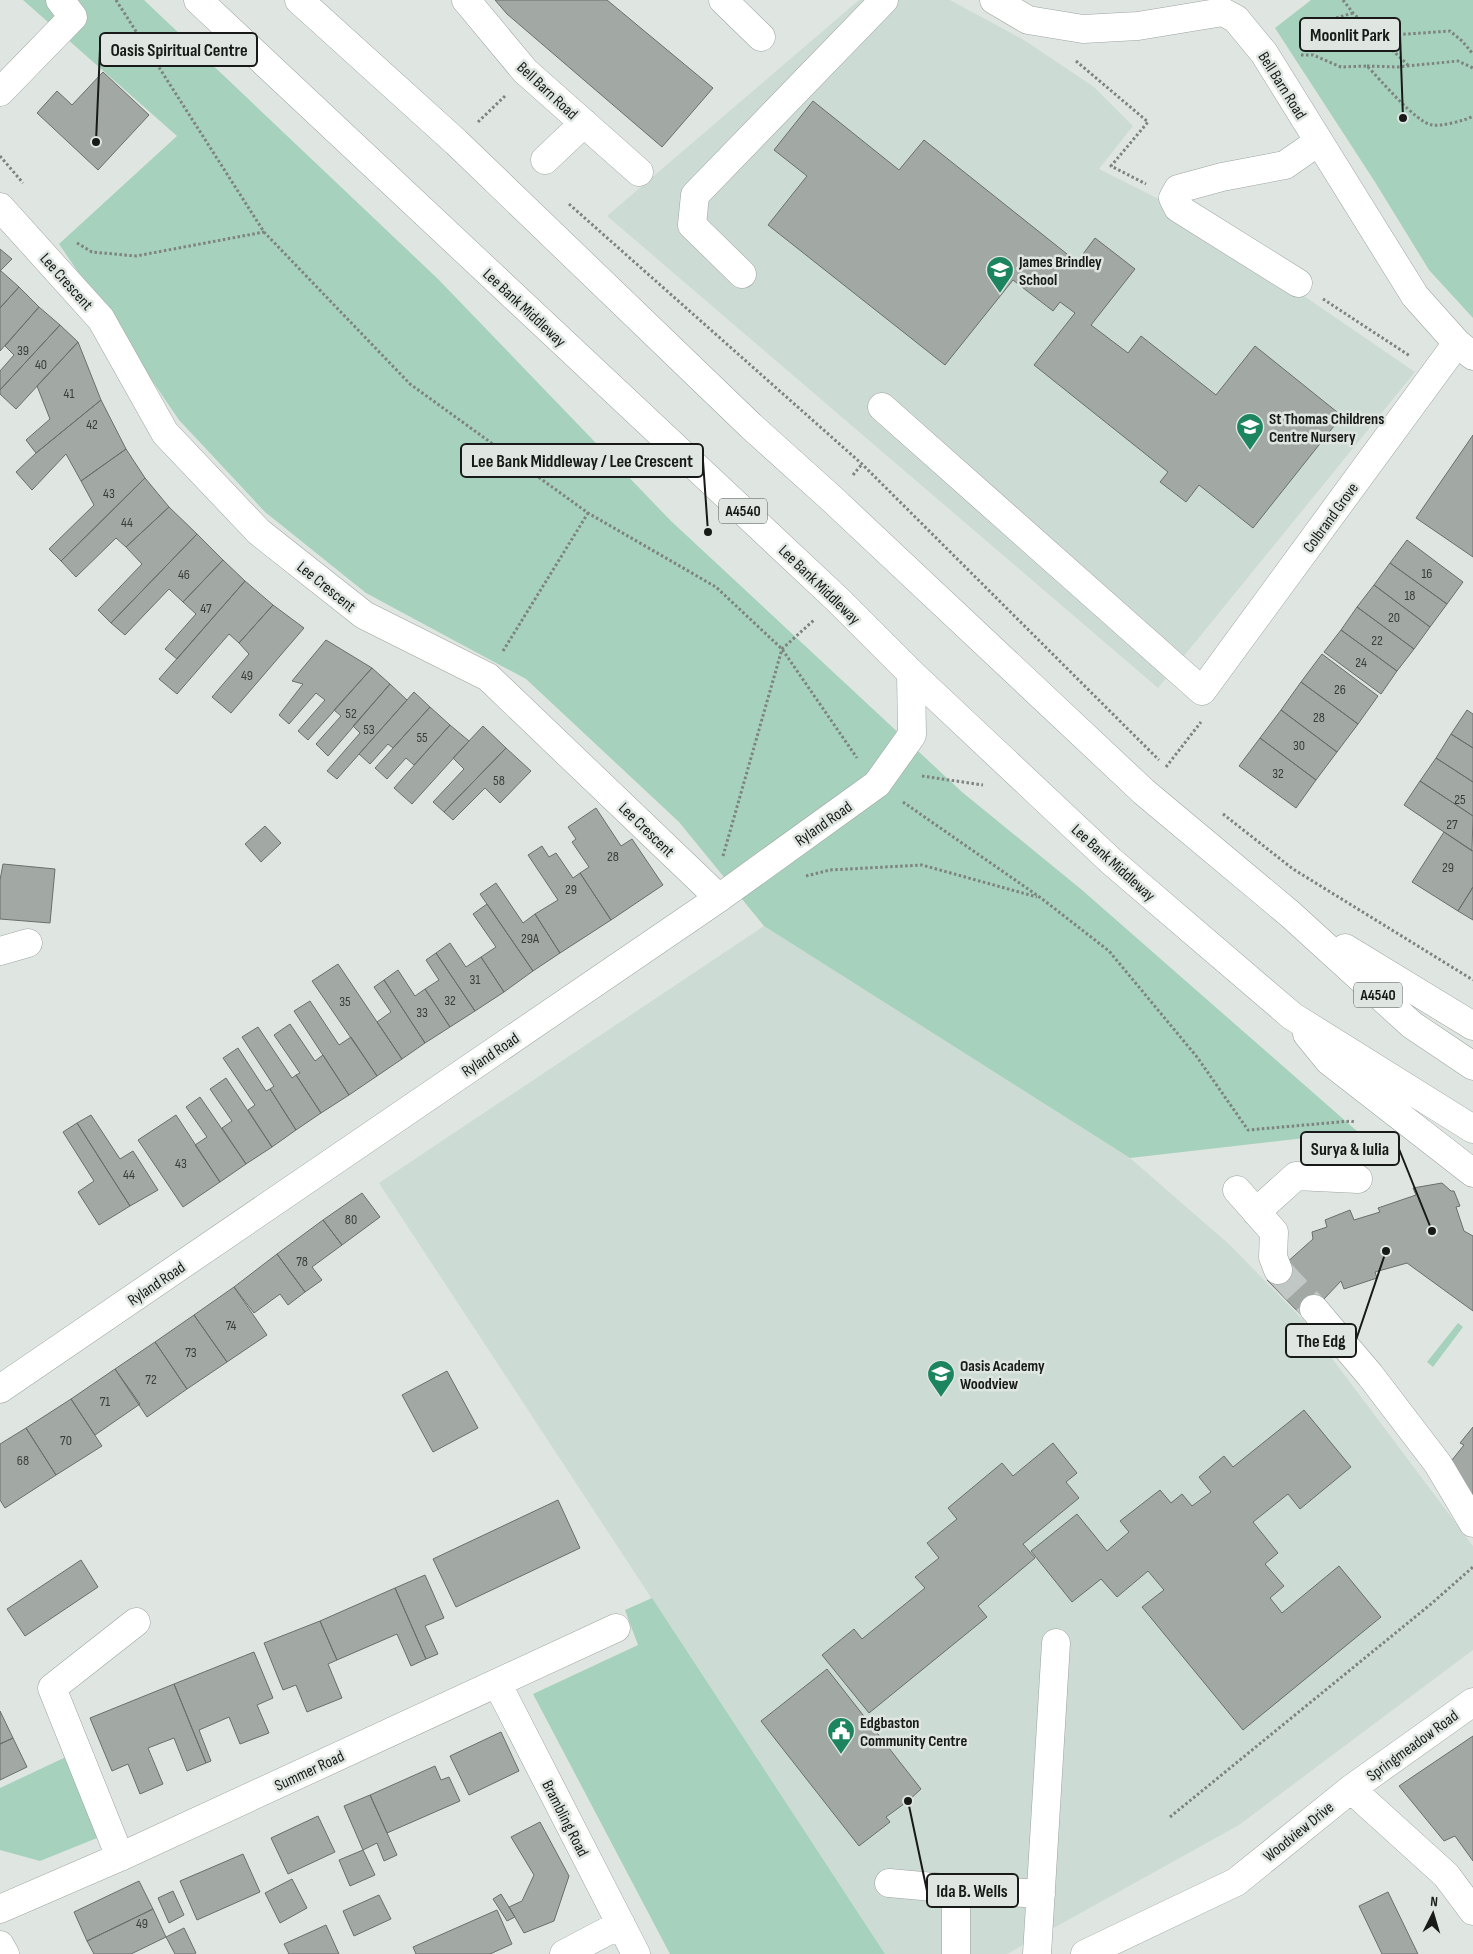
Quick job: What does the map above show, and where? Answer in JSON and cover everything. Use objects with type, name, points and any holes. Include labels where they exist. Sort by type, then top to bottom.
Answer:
[{"type":"main road","points":[[0,92],[73,16],[60,0]]},
{"type":"main road","name":"Lee Bank Middleway","points":[[198,0],[838,600],[910,673],[1111,861],[1292,1016],[1473,1129]]},
{"type":"main road","name":"A4540","points":[[300,0],[456,142],[751,426],[831,498],[1144,792],[1290,914],[1412,1025],[1473,1066]]},
{"type":"main road","name":"Bell Barn Road","points":[[466,0],[526,71],[639,172]]},
{"type":"main road","points":[[722,0],[761,37]]},
{"type":"main road","points":[[742,274],[692,225],[695,194],[884,0]]},
{"type":"main road","name":"Bell Barn Road","points":[[994,0],[1028,20],[1083,29],[1138,26],[1223,12],[1236,19],[1264,53],[1415,296],[1465,349]]},
{"type":"main road","points":[[545,160],[584,123]]},
{"type":"main road","points":[[1298,283],[1178,208],[1174,198],[1178,189],[1222,176],[1285,165],[1318,142]]},
{"type":"main road","name":"Lee Crescent","points":[[0,207],[101,319],[165,434],[259,532],[364,616],[488,677],[719,898]]},
{"type":"main road","name":"Colbrand Grove","points":[[1202,691],[1435,372],[1465,349]]},
{"type":"main road","points":[[882,407],[1202,691]]},
{"type":"main road","name":"Ryland Road","points":[[0,1389],[719,898],[877,784],[912,735],[910,673]]},
{"type":"main road","points":[[1290,914],[1473,1026]]},
{"type":"main road","points":[[0,952],[28,943]]},
{"type":"main road","points":[[1292,1016],[1329,1061],[1473,1173]]},
{"type":"main road","points":[[1256,1212],[1296,1176],[1358,1179]]},
{"type":"main road","points":[[1237,1190],[1274,1232],[1273,1257],[1278,1270]]},
{"type":"main road","points":[[1314,1309],[1370,1375],[1433,1457],[1473,1522]]},
{"type":"main road","points":[[120,1857],[52,1688],[136,1622]]},
{"type":"main road","name":"Summer Road","points":[[0,1909],[120,1857],[616,1628]]},
{"type":"main road","points":[[1037,1954],[1056,1643]]},
{"type":"main road","name":"Brambling Road","points":[[497,1683],[636,1954]]},
{"type":"main road","name":"Springmeadow Road","points":[[1351,1789],[1473,1702]]},
{"type":"main road","points":[[1351,1789],[1446,1875],[1473,1911]]},
{"type":"main road","name":"Woodview Drive","points":[[1090,1953],[1236,1882],[1351,1789]]},
{"type":"main road","points":[[890,1883],[1041,1894]]},
{"type":"main road","points":[[956,1888],[956,1954]]},
{"type":"main road","points":[[564,1954],[621,1924]]},
{"type":"main road","points":[[0,1945],[4,1954]]},
{"type":"path","points":[[116,0],[264,232],[410,384],[588,513],[716,587],[782,649],[877,784],[1041,898],[1109,952],[1197,1057],[1248,1130],[1351,1121],[1360,1126]]},
{"type":"path","points":[[1343,0],[1353,13],[1409,66]]},
{"type":"path","points":[[1353,13],[1326,21],[1322,32],[1333,45],[1358,47],[1379,36],[1450,31],[1473,54]]},
{"type":"path","points":[[1299,54],[1313,55],[1341,67],[1409,66],[1458,61],[1473,68]]},
{"type":"path","points":[[1074,58],[1148,122],[1111,166],[1174,198]]},
{"type":"path","points":[[1366,66],[1413,114],[1432,125],[1450,123],[1473,116]]},
{"type":"path","points":[[456,142],[506,96]]},
{"type":"path","points":[[0,156],[25,186]]},
{"type":"path","points":[[566,201],[862,464],[1173,772]]},
{"type":"path","points":[[76,243],[92,252],[136,256],[264,232]]},
{"type":"path","points":[[1298,283],[1435,372]]},
{"type":"path","points":[[488,677],[588,513]]},
{"type":"path","points":[[719,898],[721,862],[782,649]]},
{"type":"path","points":[[1166,766],[1187,741],[1210,708],[1202,691]]},
{"type":"path","points":[[877,784],[923,776],[985,785]]},
{"type":"path","points":[[1222,813],[1294,869],[1473,980]]},
{"type":"path","points":[[802,877],[830,870],[922,865],[1041,898]]},
{"type":"path","points":[[1170,1817],[1431,1604],[1473,1567]]},
{"type":"shaded area","name":"James Brindley School","points":[[859,0],[950,0],[1024,40],[1094,87],[1133,126],[1099,169],[1171,205],[1415,372],[1158,688],[607,216]]},
{"type":"shaded area","name":"Oasis Academy Woodview","points":[[764,926],[1130,1158],[1230,1245],[1304,1321],[1473,1546],[1473,1650],[1239,1825],[1007,1954],[885,1954],[379,1183]]},
{"type":"green space","points":[[23,0],[144,0],[438,279],[671,521],[962,792],[1082,890],[1358,1132],[1130,1158],[764,926],[679,822],[526,679],[366,593],[265,512],[179,420],[59,244],[177,136]]},
{"type":"green space","points":[[1311,0],[1473,0],[1473,318],[1429,270],[1375,182],[1275,28]]},
{"type":"green space","points":[[1458,1323],[1463,1327],[1433,1367],[1427,1362]]},
{"type":"green space","points":[[652,1598],[885,1954],[670,1954],[533,1694],[638,1645],[625,1610]]},
{"type":"green space","points":[[68,1756],[102,1836],[40,1861],[0,1850],[0,1788]]},
{"type":"building","points":[[495,0],[607,0],[713,88],[662,147],[507,14]]},
{"type":"building","points":[[103,72],[149,115],[98,170],[37,113],[57,91],[72,105]]},
{"type":"building","points":[[813,101],[899,170],[924,140],[1077,262],[1095,238],[1135,269],[1091,325],[1128,353],[1141,336],[1216,395],[1255,346],[1342,416],[1253,528],[1199,485],[1186,502],[1160,482],[1168,472],[1034,365],[1075,313],[1060,302],[1053,311],[1013,280],[945,365],[768,225],[807,176],[774,150]]},
{"type":"building","points":[[0,249],[12,259],[0,271]]},
{"type":"building","points":[[0,271],[19,287],[0,308]]},
{"type":"building","points":[[19,287],[39,307],[0,351],[0,308]]},
{"type":"building","points":[[39,307],[60,325],[0,390],[0,371],[14,355],[5,346]]},
{"type":"building","points":[[60,325],[78,342],[16,409],[0,394],[0,390]]},
{"type":"building","points":[[78,342],[101,400],[36,453],[26,440],[50,419],[37,386]]},
{"type":"building","points":[[101,400],[126,449],[81,481],[66,454],[32,490],[16,472],[36,453]]},
{"type":"building","points":[[1473,435],[1473,557],[1416,518]]},
{"type":"building","points":[[126,449],[145,478],[61,561],[49,549],[94,505],[81,481]]},
{"type":"building","points":[[145,478],[169,507],[126,547],[116,538],[76,577],[61,561]]},
{"type":"building","points":[[169,507],[197,534],[111,623],[98,610],[142,564],[126,547]]},
{"type":"building","points":[[197,534],[223,560],[183,602],[169,589],[125,635],[111,623]]},
{"type":"building","points":[[1407,540],[1463,582],[1447,604],[1390,563]]},
{"type":"building","points":[[223,560],[245,581],[177,659],[165,649],[196,614],[183,602]]},
{"type":"building","points":[[1390,563],[1447,604],[1430,627],[1374,585]]},
{"type":"building","points":[[245,581],[273,605],[239,643],[229,634],[177,694],[159,679]]},
{"type":"building","points":[[1374,585],[1430,627],[1414,649],[1357,607]]},
{"type":"building","points":[[273,605],[304,628],[231,713],[212,697],[249,654],[239,643]]},
{"type":"building","points":[[1357,607],[1414,649],[1397,671],[1341,630]]},
{"type":"building","points":[[1341,630],[1397,671],[1381,694],[1324,652]]},
{"type":"building","points":[[326,640],[372,668],[308,740],[298,731],[325,700],[316,693],[289,724],[279,715],[303,684],[292,681]]},
{"type":"building","points":[[1322,654],[1378,696],[1358,724],[1301,682]]},
{"type":"building","points":[[372,668],[390,684],[328,756],[316,744],[341,716],[334,710]]},
{"type":"building","points":[[1301,682],[1358,724],[1337,752],[1281,710]]},
{"type":"building","points":[[390,684],[407,700],[337,779],[327,771],[360,733],[353,726]]},
{"type":"building","points":[[414,692],[430,707],[393,748],[388,744],[370,764],[359,754]]},
{"type":"building","points":[[430,707],[450,725],[414,765],[406,758],[387,779],[375,768]]},
{"type":"building","points":[[1281,710],[1337,752],[1316,780],[1260,738]]},
{"type":"building","points":[[1467,710],[1473,714],[1473,748],[1451,734]]},
{"type":"building","points":[[450,725],[469,741],[412,804],[394,788]]},
{"type":"building","points":[[483,726],[506,748],[444,812],[433,802],[464,769],[453,758]]},
{"type":"building","points":[[1451,734],[1473,748],[1473,782],[1436,758]]},
{"type":"building","points":[[1260,738],[1316,780],[1296,808],[1239,766]]},
{"type":"building","points":[[506,748],[531,771],[500,803],[485,788],[453,820],[444,812]]},
{"type":"building","points":[[1436,758],[1473,782],[1473,816],[1420,781]]},
{"type":"building","points":[[1420,781],[1473,816],[1472,851],[1404,805]]},
{"type":"building","points":[[596,808],[621,846],[632,839],[663,885],[611,920],[580,873],[589,867],[572,842],[576,839],[568,827]]},
{"type":"building","points":[[265,826],[281,843],[261,862],[245,844]]},
{"type":"building","points":[[1444,832],[1473,851],[1473,887],[1458,911],[1412,882]]},
{"type":"building","points":[[542,846],[549,857],[556,853],[573,878],[580,873],[611,920],[560,953],[535,914],[558,900],[528,855]]},
{"type":"building","points":[[3,864],[55,869],[50,923],[0,919],[0,880]]},
{"type":"building","points":[[496,883],[523,923],[535,914],[560,953],[533,971],[480,894]]},
{"type":"building","points":[[1473,887],[1473,920],[1458,911]]},
{"type":"building","points":[[487,904],[533,971],[504,992],[481,957],[496,947],[473,914]]},
{"type":"building","points":[[450,943],[466,967],[481,957],[504,992],[475,1011],[436,953]]},
{"type":"building","points":[[436,953],[475,1011],[450,1027],[425,989],[439,980],[426,960]]},
{"type":"building","points":[[338,964],[402,1059],[377,1076],[312,981]]},
{"type":"building","points":[[398,970],[415,996],[425,989],[450,1027],[425,1043],[384,980]]},
{"type":"building","points":[[384,980],[425,1043],[402,1059],[377,1022],[391,1012],[374,987]]},
{"type":"building","points":[[310,1001],[339,1045],[351,1037],[377,1076],[349,1095],[294,1011]]},
{"type":"building","points":[[290,1024],[315,1061],[323,1055],[349,1095],[321,1113],[296,1075],[300,1073],[274,1035]]},
{"type":"building","points":[[258,1027],[292,1078],[296,1075],[321,1113],[296,1130],[270,1089],[274,1086],[242,1037]]},
{"type":"building","points":[[238,1048],[266,1091],[270,1089],[296,1130],[272,1147],[248,1110],[255,1105],[223,1058]]},
{"type":"building","points":[[226,1078],[272,1147],[246,1164],[222,1128],[232,1121],[210,1089]]},
{"type":"building","points":[[200,1097],[246,1164],[220,1182],[195,1145],[207,1137],[186,1107]]},
{"type":"building","points":[[91,1115],[120,1159],[133,1151],[158,1190],[130,1206],[77,1123]]},
{"type":"building","points":[[176,1115],[220,1182],[183,1207],[138,1140]]},
{"type":"building","points":[[77,1123],[130,1206],[99,1225],[78,1192],[94,1181],[63,1132]]},
{"type":"building","points":[[1442,1183],[1451,1191],[1454,1191],[1460,1206],[1456,1207],[1464,1231],[1473,1236],[1473,1311],[1407,1263],[1375,1272],[1377,1278],[1344,1289],[1341,1281],[1305,1319],[1267,1280],[1313,1239],[1312,1232],[1327,1227],[1325,1220],[1350,1210],[1354,1220],[1380,1212],[1378,1208],[1416,1195],[1413,1188]]},
{"type":"building","points":[[362,1193],[380,1217],[342,1245],[323,1220]]},
{"type":"building","points":[[323,1220],[342,1245],[312,1267],[322,1280],[305,1292],[277,1254]]},
{"type":"building","points":[[277,1254],[305,1292],[288,1305],[280,1294],[254,1313],[234,1287]]},
{"type":"building","points":[[234,1287],[267,1335],[227,1362],[194,1315]]},
{"type":"building","points":[[194,1315],[227,1362],[187,1389],[155,1342]]},
{"type":"building","points":[[155,1342],[187,1389],[147,1417],[115,1369]]},
{"type":"building","points":[[115,1369],[140,1404],[95,1435],[71,1399]]},
{"type":"building","points":[[447,1371],[478,1428],[433,1452],[402,1395]]},
{"type":"building","points":[[71,1399],[102,1446],[56,1475],[26,1428]]},
{"type":"building","points":[[1304,1410],[1351,1467],[1300,1509],[1288,1494],[1253,1522],[1278,1553],[1265,1564],[1284,1586],[1270,1598],[1282,1613],[1339,1566],[1381,1617],[1243,1730],[1142,1607],[1164,1590],[1148,1571],[1117,1597],[1101,1579],[1072,1602],[1031,1551],[1077,1514],[1107,1551],[1129,1532],[1120,1521],[1160,1490],[1171,1503],[1182,1494],[1192,1506],[1211,1492],[1199,1477],[1224,1456],[1233,1467]]},
{"type":"building","points":[[1473,1427],[1473,1505],[1452,1460],[1464,1445],[1460,1443]]},
{"type":"building","points":[[26,1428],[56,1475],[5,1508],[0,1500],[0,1444]]},
{"type":"building","points":[[1053,1443],[1077,1473],[1066,1482],[1079,1498],[1023,1544],[1035,1558],[978,1606],[987,1617],[869,1713],[822,1655],[854,1629],[862,1639],[925,1588],[915,1577],[939,1558],[927,1543],[957,1519],[948,1508],[1002,1463],[1013,1476]]},
{"type":"building","points":[[558,1500],[580,1548],[456,1607],[433,1559]]},
{"type":"building","points":[[81,1560],[98,1587],[25,1636],[7,1609]]},
{"type":"building","points":[[425,1575],[444,1618],[425,1626],[438,1654],[426,1659],[395,1588]]},
{"type":"building","points":[[395,1588],[426,1659],[411,1666],[397,1634],[337,1660],[320,1621]]},
{"type":"building","points":[[320,1621],[337,1660],[328,1664],[342,1698],[307,1712],[296,1685],[283,1690],[264,1643]]},
{"type":"building","points":[[254,1652],[273,1698],[257,1705],[269,1733],[240,1744],[229,1717],[199,1730],[211,1761],[206,1763],[174,1684]]},
{"type":"building","name":"Edgbaston Community Centre","points":[[827,1669],[921,1789],[886,1817],[890,1822],[859,1846],[761,1721]]},
{"type":"building","points":[[174,1684],[206,1763],[187,1771],[174,1738],[148,1748],[163,1784],[140,1794],[128,1764],[112,1771],[90,1718]]},
{"type":"building","points":[[0,1711],[13,1738],[0,1744]]},
{"type":"building","points":[[501,1732],[519,1771],[469,1795],[450,1756]]},
{"type":"building","points":[[1473,1736],[1473,1861],[1455,1836],[1444,1841],[1399,1786]]},
{"type":"building","points":[[13,1738],[27,1767],[0,1780],[0,1744]]},
{"type":"building","points":[[435,1766],[441,1780],[449,1777],[460,1801],[387,1833],[370,1795]]},
{"type":"building","points":[[370,1795],[397,1855],[384,1861],[377,1843],[363,1850],[344,1806]]},
{"type":"building","points":[[318,1816],[335,1852],[288,1874],[271,1838]]},
{"type":"building","points":[[540,1822],[569,1876],[554,1921],[524,1933],[509,1907],[522,1901],[534,1875],[511,1837]]},
{"type":"building","points":[[363,1850],[375,1875],[350,1886],[339,1860]]},
{"type":"building","points":[[243,1854],[260,1892],[197,1920],[180,1881]]},
{"type":"building","points":[[292,1879],[307,1908],[280,1923],[265,1893]]},
{"type":"building","points":[[139,1881],[153,1909],[87,1941],[74,1912]]},
{"type":"building","points":[[173,1891],[184,1915],[169,1923],[158,1898]]},
{"type":"building","points":[[1388,1892],[1418,1954],[1382,1954],[1359,1906]]},
{"type":"building","points":[[501,1894],[515,1917],[507,1921],[493,1899]]},
{"type":"building","points":[[379,1895],[391,1919],[354,1936],[343,1911]]},
{"type":"building","points":[[153,1909],[166,1937],[131,1954],[94,1954],[87,1941]]},
{"type":"building","points":[[497,1910],[512,1944],[490,1954],[416,1954],[413,1947]]},
{"type":"building","points":[[326,1925],[339,1954],[289,1954],[284,1944]]},
{"type":"building","points":[[184,1928],[196,1953],[194,1954],[175,1954],[166,1937]]},
{"type":"tunnel","points":[[1278,1270],[1314,1309]]},
{"type":"place","name":"Moonlit Park","points":[[1403,118]]},
{"type":"place","name":"Oasis Spiritual Centre","points":[[96,142]]},
{"type":"place","name":"James Brindley School","points":[[1000,294]]},
{"type":"place","name":"St Thomas Childrens Centre Nursery","points":[[1250,451]]},
{"type":"place","name":"Lee Bank Middleway / Lee Crescent","points":[[708,532]]},
{"type":"place","name":"Surya & Iulia","points":[[1432,1231]]},
{"type":"place","name":"The Edg","points":[[1386,1251]]},
{"type":"place","name":"Oasis Academy Woodview","points":[[941,1398]]},
{"type":"place","name":"Edgbaston Community Centre","points":[[841,1755]]},
{"type":"place","name":"Ida B. Wells","points":[[908,1801]]}]
